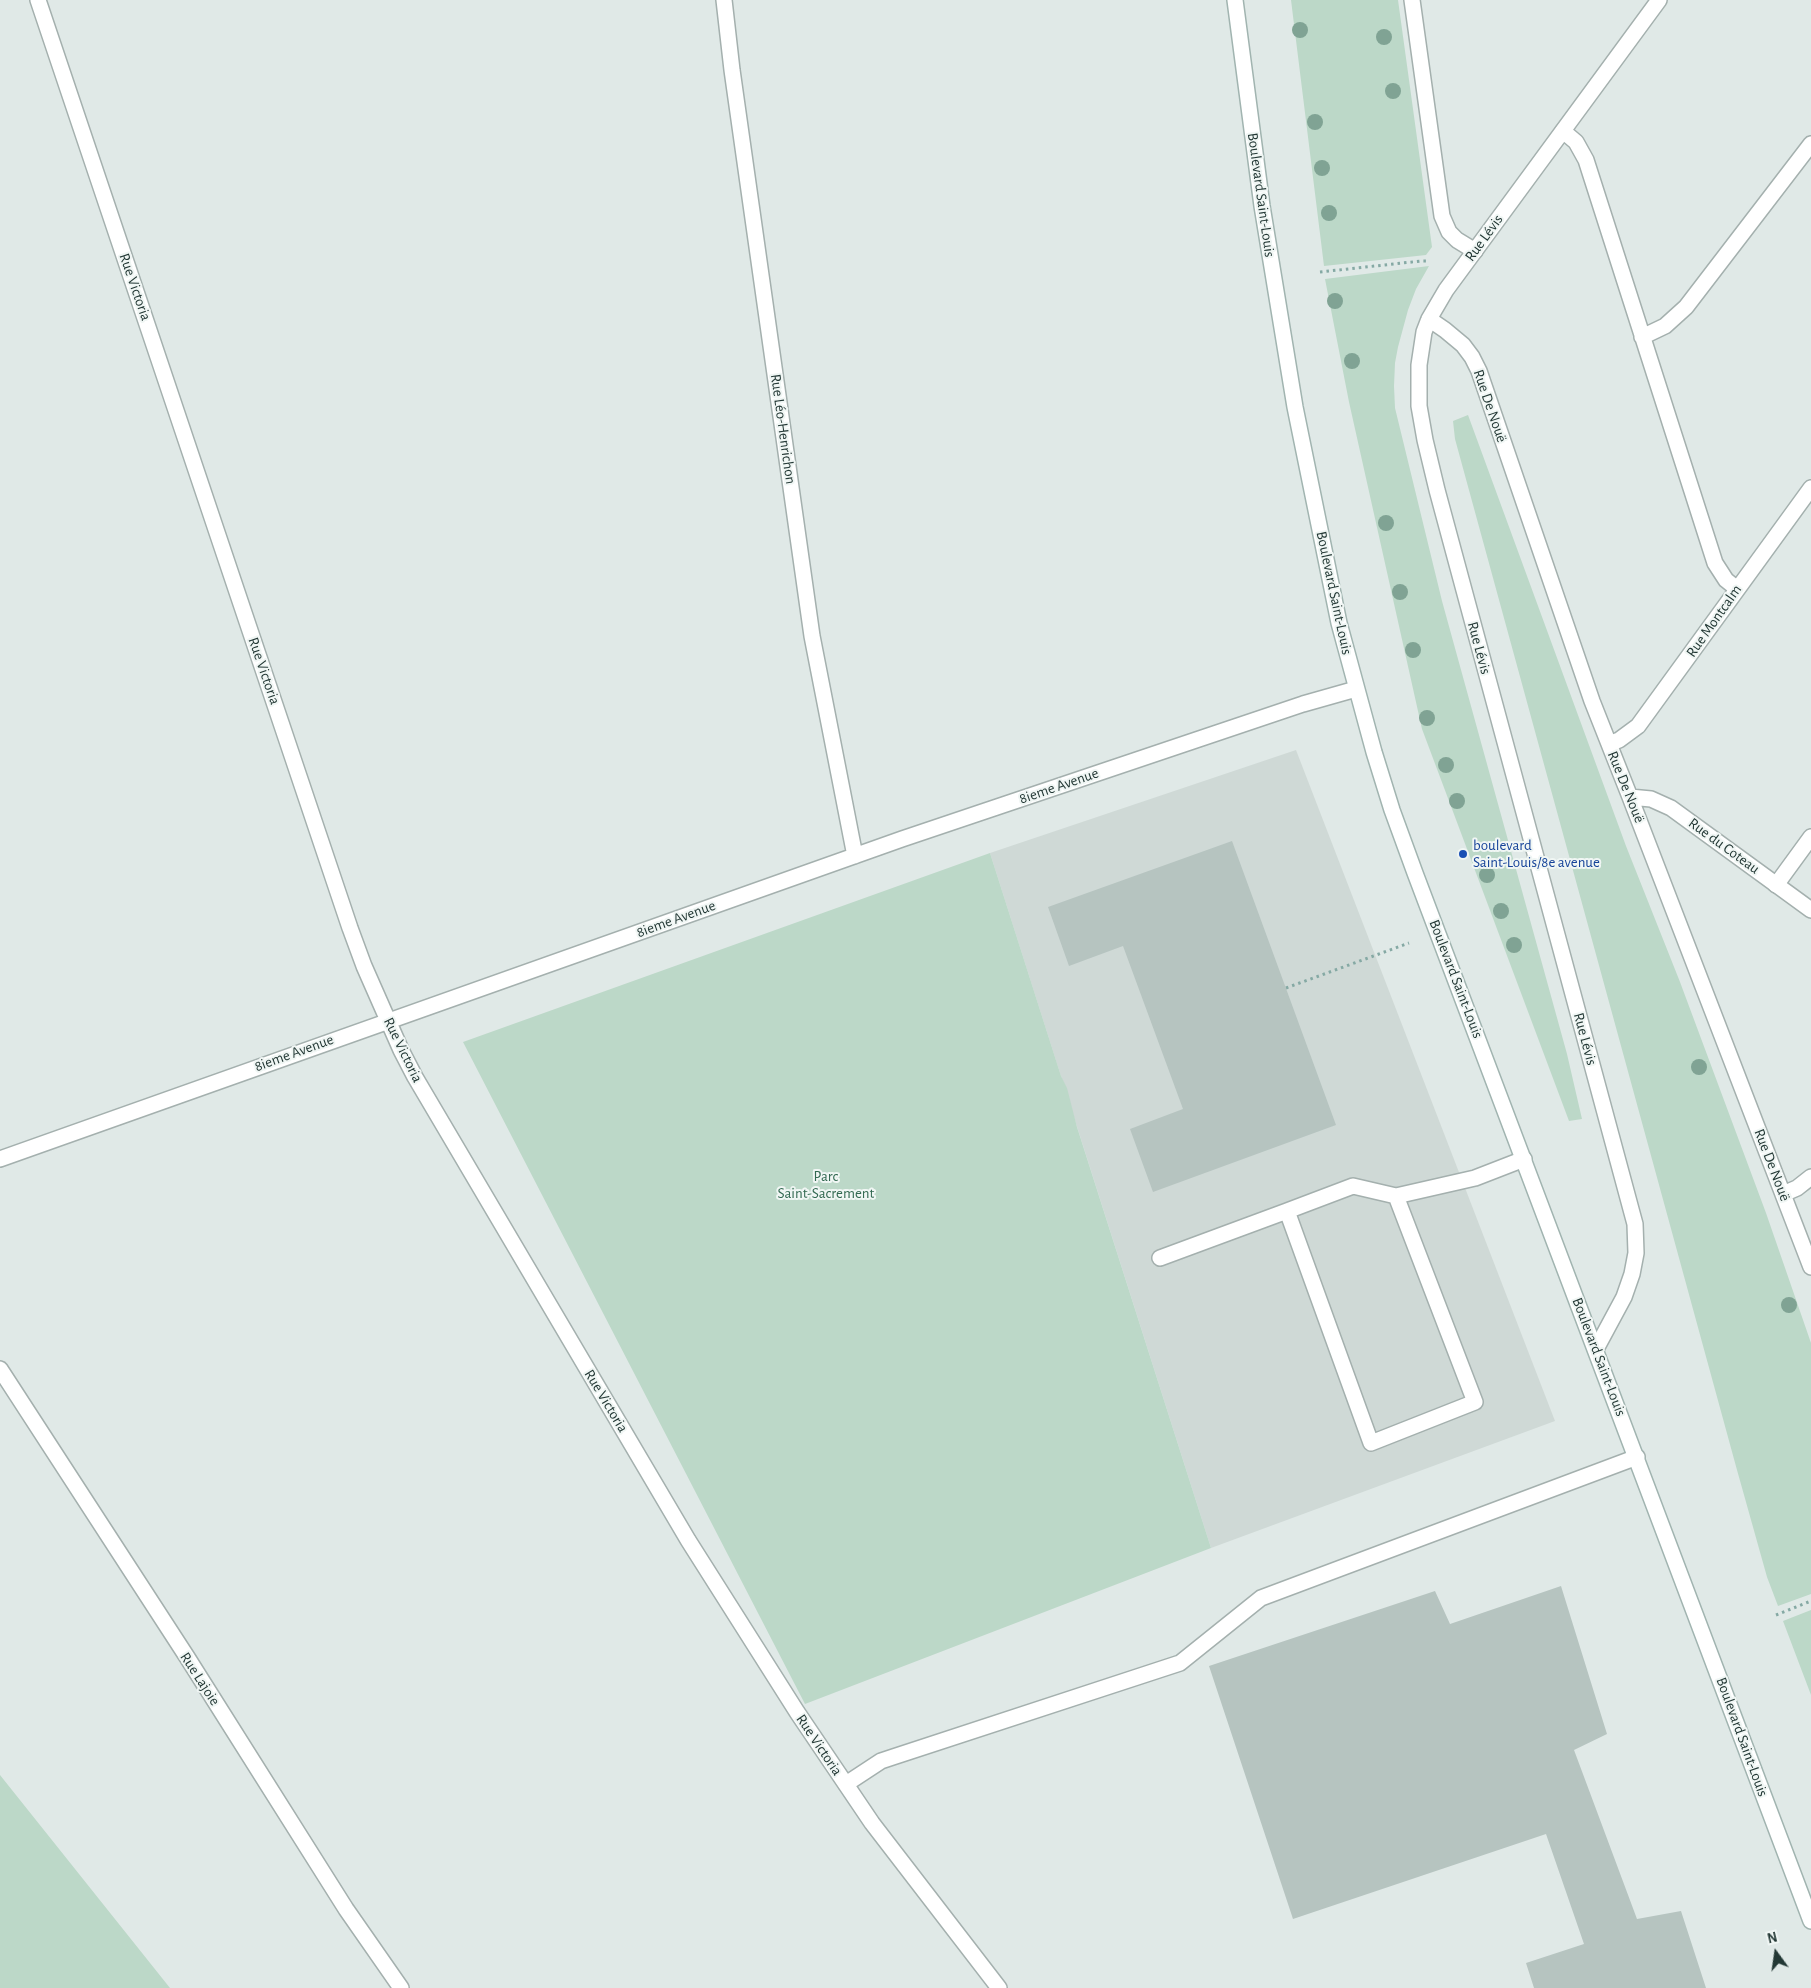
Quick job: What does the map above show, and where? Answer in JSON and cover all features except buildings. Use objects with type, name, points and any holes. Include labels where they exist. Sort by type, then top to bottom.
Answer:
[{"type":"street","name":"Rue Victoria","points":[[38,0],[350,928],[388,1021],[415,1077],[688,1540],[792,1704],[904,1866],[999,1988]]},
{"type":"street","name":"Rue Léo-Henrichon","points":[[724,0],[732,70],[812,636],[855,856]]},
{"type":"street","name":"Boulevard Saint-Louis","points":[[1235,0],[1262,206],[1295,407],[1334,597],[1356,689],[1392,810],[1811,1921]]},
{"type":"street","points":[[1412,0],[1442,216],[1449,232],[1457,240],[1474,251]]},
{"type":"street","name":"Rue Lévis","points":[[1596,1349],[1624,1297],[1632,1274],[1636,1253],[1634,1224],[1429,459],[1419,392],[1420,352],[1429,319],[1446,290],[1659,0]]},
{"type":"street","points":[[1563,131],[1576,142],[1586,160],[1715,564],[1726,580],[1736,588]]},
{"type":"street","points":[[1642,337],[1665,326],[1686,307],[1811,144]]},
{"type":"street","name":"Rue De Nouë","points":[[1429,319],[1440,325],[1463,345],[1479,371],[1583,677],[1811,1267]]},
{"type":"street","name":"Rue Montcalm","points":[[1609,744],[1619,740],[1638,726],[1736,588],[1811,488]]},
{"type":"street","name":"8ieme Avenue","points":[[0,1159],[902,839],[1303,704],[1356,689]]},
{"type":"street","name":"Rue du Coteau","points":[[1630,797],[1651,800],[1671,808],[1811,910]]},
{"type":"street","points":[[1776,885],[1811,838]]},
{"type":"street","points":[[1160,1258],[1353,1186],[1396,1196],[1475,1178],[1524,1159]]},
{"type":"street","points":[[1783,1194],[1797,1188],[1811,1177]]},
{"type":"street","points":[[1287,1211],[1372,1443],[1475,1402],[1396,1196]]},
{"type":"street","name":"Rue Lajoie","points":[[0,1369],[182,1649],[346,1909],[401,1988]]},
{"type":"street","points":[[846,1784],[881,1761],[1180,1663],[1261,1598],[1637,1457]]},
{"type":"path","points":[[1320,272],[1430,260]]},
{"type":"path","points":[[1286,988],[1390,950]]},
{"type":"path","points":[[1776,1615],[1811,1601]]},
{"type":"shaded area","points":[[1296,750],[1555,1421],[1211,1548],[990,853]]},
{"type":"green space","points":[[1291,0],[1398,0],[1432,247],[1426,255],[1324,266]]},
{"type":"green space","points":[[1429,266],[1416,289],[1398,347],[1395,363],[1395,408],[1442,601],[1567,1054],[1582,1119],[1569,1121],[1422,729],[1349,402],[1325,279]]},
{"type":"green space","points":[[1468,415],[1626,846],[1680,982],[1766,1213],[1811,1343],[1811,1594],[1778,1606],[1767,1577],[1737,1470],[1455,439],[1453,421]]},
{"type":"green space","name":"Parc Saint-Sacrement","points":[[990,853],[1061,1076],[1067,1088],[1077,1127],[1211,1548],[805,1704],[463,1042]]},
{"type":"green space","points":[[1811,1610],[1811,1695],[1783,1621]]},
{"type":"green space","points":[[0,1775],[170,1988],[0,1988]]},
{"type":"place","name":"boulevard Saint-Louis/8e avenue","points":[[1463,854]]}]
